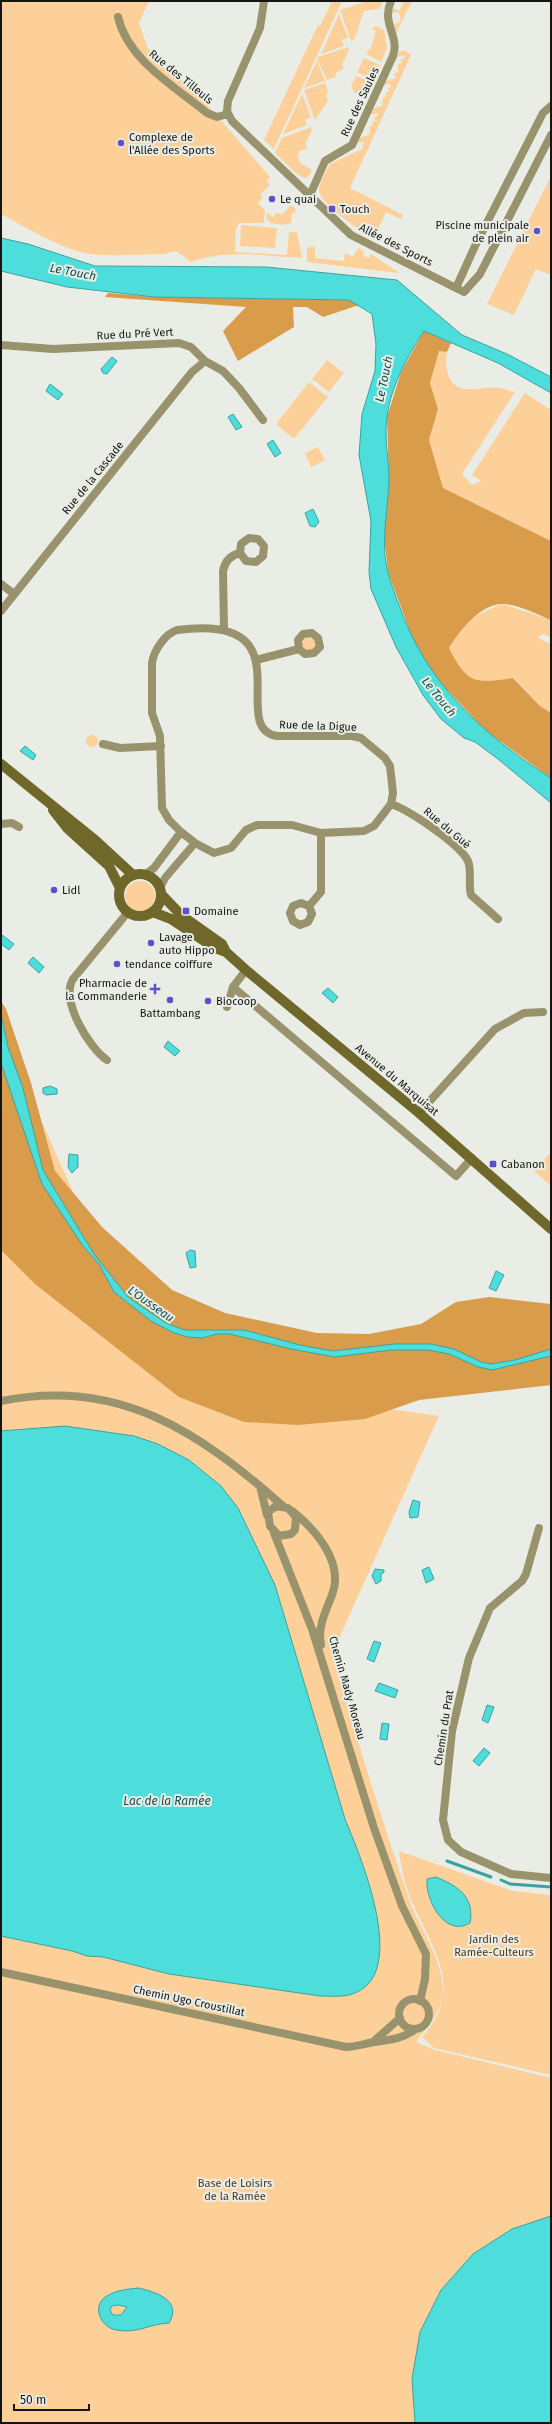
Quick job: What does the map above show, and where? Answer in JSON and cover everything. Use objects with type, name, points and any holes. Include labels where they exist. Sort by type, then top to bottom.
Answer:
[{"type":"main road","points":[[1,764],[51,806],[79,827],[133,875]]},
{"type":"main road","points":[[51,806],[66,828],[109,866],[120,888],[120,902],[128,912],[140,916],[153,912],[158,907],[160,891],[156,882],[146,875],[133,875],[123,882],[120,888]]},
{"type":"main road","name":"Avenue du Marquisat","points":[[160,891],[181,915],[222,944],[226,952],[246,970],[472,1158],[551,1229]]},
{"type":"main road","name":"Avenue du Marquisat","points":[[153,912],[171,919],[215,948],[226,952]]},
{"type":"street","name":"Rue des Tilleuls","points":[[118,17],[125,38],[141,59],[207,113],[217,116],[228,114],[228,100],[262,24],[264,1]]},
{"type":"street","name":"Rue des Saules","points":[[310,196],[325,161],[352,146],[394,56],[395,44],[387,13],[391,1]]},
{"type":"street","points":[[460,290],[475,246],[543,114],[551,106]]},
{"type":"street","name":"Allée des Sports","points":[[228,114],[237,127],[351,235],[460,290]]},
{"type":"street","points":[[460,290],[480,274],[551,135]]},
{"type":"street","name":"Rue du Pré Vert","points":[[1,345],[58,349],[179,343],[191,347],[205,361],[223,371],[239,388],[263,420]]},
{"type":"street","name":"Rue de la Cascade","points":[[1,611],[192,372],[205,361]]},
{"type":"street","points":[[224,630],[223,568],[230,557],[240,553]]},
{"type":"street","points":[[1,584],[14,594]]},
{"type":"street","name":"Rue de la Digue","points":[[177,630],[224,630],[234,633],[249,644],[256,660],[258,717],[265,731],[277,736],[352,736],[360,738],[389,764],[393,793],[391,804],[376,824],[368,830],[321,833],[292,825],[263,825],[249,828],[233,847],[221,852],[210,852],[195,843],[169,820],[161,805],[159,730],[152,710],[152,663],[156,652],[167,637],[177,630]]},
{"type":"street","points":[[256,660],[299,649]]},
{"type":"street","points":[[103,744],[116,747],[160,746]]},
{"type":"street","name":"Rue du Gué","points":[[391,804],[413,814],[462,852],[469,863],[471,895],[498,919]]},
{"type":"street","points":[[1,824],[12,823],[19,827]]},
{"type":"street","points":[[146,875],[154,868],[181,832]]},
{"type":"street","points":[[309,906],[321,892],[321,833]]},
{"type":"street","points":[[160,891],[165,878],[195,843]]},
{"type":"street","points":[[107,1060],[93,1048],[82,1032],[70,996],[69,986],[73,979],[128,912]]},
{"type":"street","points":[[227,1006],[233,987],[246,970]]},
{"type":"street","points":[[233,987],[456,1176],[472,1158]]},
{"type":"street","points":[[419,1113],[495,1029],[524,1013],[543,1012]]},
{"type":"street","points":[[1,1401],[47,1395],[73,1395],[90,1397],[128,1406],[167,1421],[199,1439],[260,1486],[284,1506],[292,1511],[296,1523],[295,1530],[291,1534],[284,1537],[274,1533],[267,1516],[260,1486]]},
{"type":"street","points":[[267,1516],[272,1507],[284,1506]]},
{"type":"street","name":"Chemin Mady Moreau","points":[[292,1511],[318,1537],[333,1565],[334,1587],[321,1622],[319,1638],[378,1829],[378,1836]]},
{"type":"street","name":"Chemin du Prat","points":[[539,1528],[526,1574],[490,1608],[469,1658],[452,1731],[443,1820],[448,1840],[461,1852],[511,1874],[551,1878]]},
{"type":"street","name":"Chemin Mady Moreau","points":[[274,1533],[310,1623],[402,1906],[426,1954],[425,1979],[420,2001]]},
{"type":"street","name":"Chemin Ugo Croustillat","points":[[1,1972],[346,2047],[364,2046],[373,2042],[400,2018]]},
{"type":"street","points":[[412,2000],[420,2001],[428,2009],[428,2019],[425,2024],[416,2029],[406,2026],[400,2018],[400,2009],[405,2002],[412,2000]]},
{"type":"street","name":"Chemin Ugo Croustillat","points":[[373,2042],[390,2041],[416,2029]]},
{"type":"green space","name":"Complexe de l'Allée des Sports","points":[[1,1],[149,1],[139,23],[148,48],[212,110],[270,177],[267,181],[270,185],[260,195],[263,198],[258,203],[265,210],[264,223],[239,223],[236,229],[235,252],[287,255],[289,232],[297,232],[302,258],[232,254],[205,258],[191,262],[176,251],[165,254],[91,254],[80,252],[57,243],[33,232],[1,214]]},
{"type":"green space","points":[[332,1],[342,1],[274,149],[264,140],[318,25],[320,26]]},
{"type":"green space","points":[[368,1],[383,1],[379,9],[364,11],[354,40],[351,41],[340,10]]},
{"type":"green space","points":[[404,1],[412,1],[396,34],[394,24],[401,22],[399,12],[392,13],[393,8],[399,11]]},
{"type":"green space","points":[[339,14],[348,38],[342,40],[344,46],[321,54]]},
{"type":"green space","points":[[376,26],[384,30],[387,48],[381,62],[366,54],[371,47],[376,31],[372,29]]},
{"type":"green space","points":[[348,47],[349,50],[342,65],[344,66],[342,70],[337,72],[335,77],[327,80],[317,59],[318,57]]},
{"type":"green space","points":[[405,50],[411,55],[350,188],[403,215],[401,219],[386,212],[374,238],[351,224],[333,210],[321,196],[319,187],[321,180],[330,164],[362,149],[364,141],[357,143],[360,138],[369,135],[370,126],[373,125],[372,122],[376,121],[374,117],[378,116],[377,113],[370,115],[373,109],[382,106],[383,98],[386,96],[385,93],[389,92],[388,88],[391,87],[390,84],[384,85],[386,81],[396,78],[394,74],[398,72],[398,64],[402,63],[400,60],[405,58],[403,55],[397,57],[399,52]]},
{"type":"green space","points":[[364,58],[380,65],[373,80],[357,72]]},
{"type":"green space","points":[[317,61],[325,81],[304,88]]},
{"type":"green space","points":[[356,76],[372,82],[365,98],[354,92],[351,86]]},
{"type":"green space","points":[[325,83],[328,91],[326,96],[328,101],[315,120],[304,90]]},
{"type":"green space","points":[[302,94],[311,117],[305,120],[307,125],[283,134]]},
{"type":"green space","points":[[311,127],[312,130],[305,145],[307,146],[306,149],[300,151],[298,157],[300,163],[312,170],[309,176],[305,178],[298,175],[275,153],[282,138]]},
{"type":"green space","name":"Piscine municipale de plein air","points":[[551,176],[551,275],[536,269],[514,315],[487,304]]},
{"type":"green space","points":[[291,205],[296,209],[295,213],[292,213],[291,223],[284,225],[271,223],[267,219],[267,212],[273,217],[277,212],[281,215]]},
{"type":"green space","points":[[241,225],[277,228],[275,248],[240,246]]},
{"type":"green space","points":[[315,246],[315,258],[344,261],[345,253],[353,257],[358,248],[364,251],[363,255],[369,258],[371,254],[400,273],[307,262],[307,248]]},
{"type":"green space","points":[[439,351],[447,352],[447,371],[452,382],[456,385],[469,389],[502,388],[515,392],[462,474],[472,485],[481,481],[472,475],[525,393],[551,410],[551,541],[443,488],[429,440],[438,409],[430,383]]},
{"type":"green space","points":[[327,360],[344,373],[329,392],[312,379]]},
{"type":"green space","points":[[309,382],[328,397],[294,439],[276,424]]},
{"type":"green space","points":[[318,447],[325,460],[311,467],[305,453]]},
{"type":"green space","points":[[503,604],[551,620],[551,637],[542,634],[538,638],[551,644],[551,713],[540,706],[514,678],[490,681],[474,679],[467,675],[449,648],[465,625],[471,620],[485,611]]},
{"type":"green space","points":[[309,637],[314,639],[316,644],[314,649],[309,651],[304,649],[302,644],[304,639]]},
{"type":"green space","points":[[90,735],[94,735],[98,741],[94,747],[90,747],[86,743],[86,739]]},
{"type":"green space","points":[[140,881],[146,882],[154,890],[154,902],[146,910],[140,911],[134,910],[126,902],[125,896],[126,890],[134,882]]},
{"type":"green space","name":"Base de Loisirs de la Ramée","points":[[1,1045],[31,1097],[154,1375],[439,1416],[332,1654],[369,1777],[409,1899],[435,1956],[442,1980],[443,1992],[440,2006],[433,2019],[416,2042],[435,2050],[551,2078],[551,2423],[1,2423]]},
{"type":"green space","points":[[550,1153],[551,1154],[551,1186],[534,1171]]},
{"type":"green space","name":"Jardin des Ramée-Culteurs","points":[[399,1851],[513,1891],[551,1895],[551,2075],[434,2048],[422,2037],[435,2019],[442,2001],[443,1983],[440,1966],[434,1949],[407,1890]]},
{"type":"shaded area","points":[[108,293],[154,297],[349,300],[359,305],[323,317],[307,307],[293,307],[294,327],[238,361],[223,331],[246,307],[105,297]]},
{"type":"shaded area","points":[[424,331],[451,343],[447,352],[439,351],[430,383],[438,409],[429,440],[443,488],[551,541],[551,620],[516,606],[504,604],[496,605],[488,608],[472,619],[449,648],[467,675],[474,679],[489,681],[513,678],[540,706],[551,713],[551,778],[486,731],[436,678],[413,640],[388,572],[384,536],[389,480],[387,417],[401,372]]},
{"type":"shaded area","points":[[1,1001],[6,1009],[31,1083],[55,1171],[102,1227],[172,1290],[225,1313],[317,1333],[369,1334],[421,1324],[456,1302],[489,1297],[551,1304],[551,1385],[419,1400],[365,1419],[298,1425],[244,1422],[179,1397],[35,1284],[1,1250]]},
{"type":"water","name":"Le Touch","points":[[1,238],[28,244],[95,266],[266,267],[397,280],[462,335],[507,354],[551,377],[551,393],[498,363],[424,331],[403,367],[389,405],[386,432],[389,480],[385,527],[385,556],[390,581],[410,633],[441,683],[480,725],[502,744],[551,778],[551,803],[498,759],[475,742],[464,738],[441,719],[423,695],[396,647],[371,589],[369,572],[371,521],[359,455],[362,414],[375,371],[376,344],[372,314],[349,300],[154,297],[67,287],[1,271]]},
{"type":"water","points":[[112,357],[117,361],[107,374],[103,373],[101,369]]},
{"type":"water","points":[[50,384],[63,394],[58,400],[46,391]]},
{"type":"water","points":[[233,414],[242,427],[236,430],[228,417]]},
{"type":"water","points":[[273,440],[281,453],[275,457],[267,444]]},
{"type":"water","points":[[313,509],[319,522],[315,527],[310,526],[305,513]]},
{"type":"water","points":[[25,746],[36,755],[33,760],[20,751]]},
{"type":"water","points":[[2,935],[14,944],[9,950],[1,944]]},
{"type":"water","points":[[33,957],[44,967],[39,973],[28,963]]},
{"type":"water","points":[[328,988],[338,997],[333,1003],[322,993]]},
{"type":"water","points":[[1,1014],[8,1047],[23,1088],[43,1170],[94,1254],[128,1297],[166,1323],[184,1330],[244,1330],[300,1345],[333,1351],[395,1344],[431,1344],[454,1349],[481,1362],[491,1364],[515,1360],[551,1349],[551,1356],[492,1370],[478,1367],[449,1354],[428,1350],[391,1350],[335,1357],[291,1349],[230,1334],[217,1334],[202,1338],[187,1337],[172,1332],[151,1321],[114,1292],[99,1264],[83,1246],[42,1184],[1,1063]]},
{"type":"water","points":[[168,1041],[180,1051],[175,1056],[164,1047]]},
{"type":"water","points":[[50,1086],[57,1089],[57,1094],[46,1095],[43,1093],[43,1088]]},
{"type":"water","points":[[69,1154],[78,1155],[78,1167],[72,1173],[68,1167]]},
{"type":"water","points":[[190,1250],[195,1251],[196,1267],[190,1268],[186,1253]]},
{"type":"water","points":[[496,1271],[504,1275],[496,1291],[489,1288]]},
{"type":"water","name":"Lac de la Ramée","points":[[65,1426],[134,1436],[158,1444],[189,1460],[221,1486],[238,1508],[275,1585],[345,1819],[369,1883],[376,1910],[380,1937],[379,1960],[372,1979],[357,1992],[343,1996],[320,1996],[169,1974],[103,1957],[87,1956],[72,1951],[1,1936],[1,1431]]},
{"type":"water","points":[[413,1500],[420,1502],[418,1517],[410,1518],[409,1512]]},
{"type":"water","points":[[429,1567],[434,1579],[426,1583],[422,1570]]},
{"type":"water","points":[[375,1569],[384,1570],[381,1575],[381,1581],[376,1584],[372,1576]]},
{"type":"water","points":[[374,1641],[381,1643],[374,1662],[367,1659]]},
{"type":"water","points":[[379,1683],[398,1690],[395,1698],[375,1691]]},
{"type":"water","points":[[487,1705],[494,1707],[488,1723],[482,1720]]},
{"type":"water","points":[[382,1723],[389,1724],[387,1740],[380,1739]]},
{"type":"water","points":[[484,1748],[490,1753],[479,1766],[473,1761]]},
{"type":"water","points":[[436,1877],[451,1884],[467,1899],[471,1914],[470,1923],[461,1926],[453,1926],[445,1921],[433,1907],[427,1888],[427,1879]]},
{"type":"water","points":[[551,2216],[551,2423],[415,2423],[412,2379],[420,2332],[441,2290],[473,2254],[512,2229]]},
{"type":"water","points":[[139,2288],[159,2295],[170,2303],[172,2315],[169,2323],[130,2331],[116,2330],[106,2325],[102,2320],[99,2310],[99,2305],[102,2300],[114,2292]],"holes":[[[118,2305],[127,2307],[121,2315],[113,2315],[110,2310],[112,2306]]]},
{"type":"waterway","points":[[447,1861],[491,1877]]},
{"type":"waterway","points":[[501,1880],[510,1884],[551,1887]]},
{"type":"place","name":"Complexe de l'Allée des Sports","points":[[121,143]]},
{"type":"place","name":"Le quai","points":[[272,199]]},
{"type":"place","name":"Touch","points":[[332,209]]},
{"type":"place","name":"Piscine municipale de plein air","points":[[537,231]]},
{"type":"place","name":"Lidl","points":[[54,890]]},
{"type":"place","name":"Domaine","points":[[186,911]]},
{"type":"place","name":"Lavage auto Hippo","points":[[151,943]]},
{"type":"place","name":"tendance coiffure","points":[[117,964]]},
{"type":"place","name":"Pharmacie de la Commanderie","points":[[155,989]]},
{"type":"place","name":"Battambang","points":[[170,1000]]},
{"type":"place","name":"Biocoop","points":[[208,1001]]},
{"type":"place","name":"Cabanon","points":[[493,1164]]},
{"type":"water label","name":"L'Ousseau","points":[[151,1304]]}]
